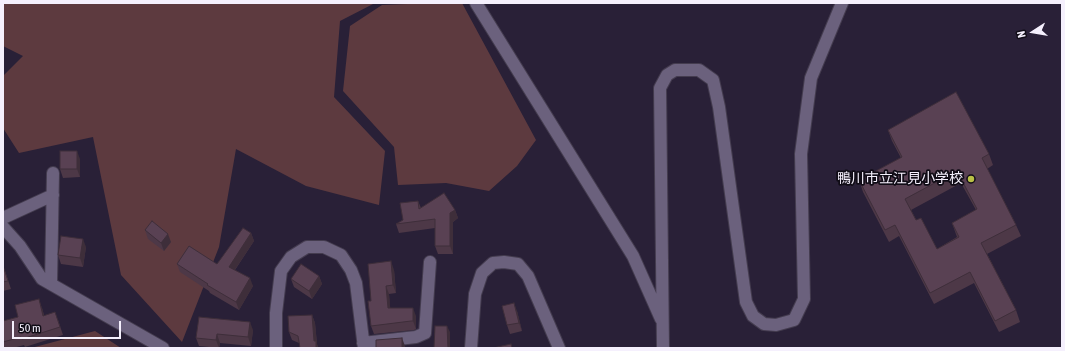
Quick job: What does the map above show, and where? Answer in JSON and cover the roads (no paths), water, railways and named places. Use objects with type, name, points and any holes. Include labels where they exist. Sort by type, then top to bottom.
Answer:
[{"type":"street","points":[[476,3],[633,256],[663,324]]},
{"type":"street","points":[[663,348],[660,88],[667,75],[675,70],[699,70],[713,80],[719,107],[746,302],[753,316],[764,324],[776,325],[794,320],[804,299],[801,154],[812,78],[842,3]]},
{"type":"street","points":[[51,284],[53,173]]},
{"type":"street","points":[[3,218],[53,196]]},
{"type":"street","points":[[3,227],[20,246],[42,279],[163,348]]},
{"type":"street","points":[[276,348],[276,313],[281,271],[291,257],[307,247],[324,247],[330,250],[341,256],[351,270],[356,283],[364,345],[416,337],[425,333],[430,262]]},
{"type":"street","points":[[471,348],[475,294],[482,273],[493,263],[504,262],[518,264],[528,276],[559,348]]},
{"type":"place","name":"鴨川市立江見小学校","points":[[971,179]]}]
